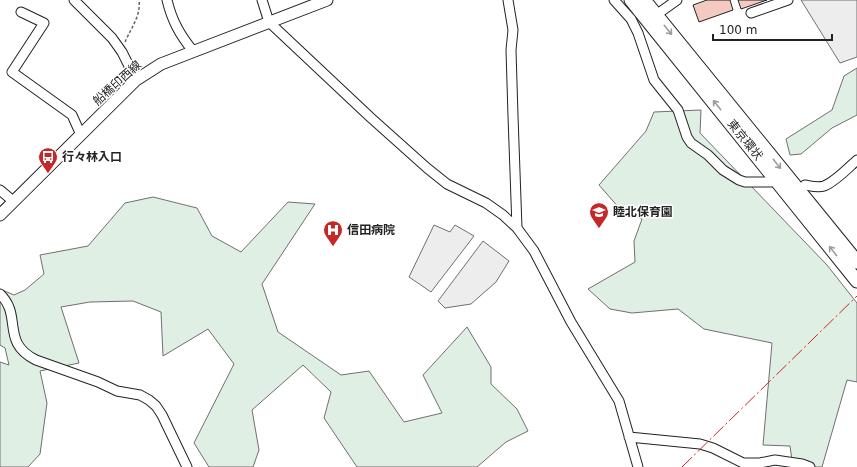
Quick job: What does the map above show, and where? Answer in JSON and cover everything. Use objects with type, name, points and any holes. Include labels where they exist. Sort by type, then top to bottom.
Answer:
[{"type":"highway","name":"東京環状","points":[[631,0],[857,281]]},
{"type":"highway","name":"東京環状","points":[[644,0],[857,262]]},
{"type":"main road","name":"船橋印西線","points":[[0,215],[136,80],[157,66],[328,0]]},
{"type":"street","points":[[74,0],[112,38],[122,52],[136,80]]},
{"type":"street","points":[[167,0],[180,35],[193,51]]},
{"type":"street","points":[[262,0],[269,22],[370,117],[427,168],[447,184],[486,203],[503,215],[517,228],[534,251],[571,322],[619,400],[638,467]]},
{"type":"street","points":[[508,0],[513,30],[511,50],[517,228]]},
{"type":"street","points":[[614,0],[630,19],[638,33],[654,80],[678,110],[687,137],[691,143],[708,155],[723,170],[739,180],[771,182]]},
{"type":"street","points":[[656,15],[677,0]]},
{"type":"street","points":[[751,13],[788,0]]},
{"type":"street","points":[[20,12],[44,23],[12,72],[72,115],[81,135]]},
{"type":"street","points":[[805,185],[816,187],[824,186],[839,176],[857,160]]},
{"type":"street","points":[[0,190],[13,201]]},
{"type":"street","points":[[0,294],[9,305],[13,335],[19,350],[26,356],[36,360],[98,382],[117,391],[140,395],[149,400],[156,406],[162,415],[186,467]]},
{"type":"street","points":[[629,437],[700,444],[713,448],[743,463],[760,463],[775,460],[802,464],[810,467]]},
{"type":"path","points":[[122,52],[129,33],[135,24],[140,8],[139,0]]},
{"type":"green space","points":[[857,68],[857,115],[832,128],[801,154],[790,155],[786,139],[832,110],[844,76]]},
{"type":"green space","points":[[701,110],[700,133],[827,265],[857,303],[857,382],[847,380],[822,467],[793,467],[790,446],[763,445],[772,343],[704,329],[678,309],[632,313],[610,309],[588,289],[635,262],[634,241],[642,219],[620,209],[599,185],[646,131],[654,112]]},
{"type":"green space","points":[[153,197],[197,208],[212,236],[241,252],[288,202],[315,204],[262,284],[278,332],[341,375],[369,371],[404,422],[442,413],[423,375],[467,327],[491,367],[491,384],[517,409],[528,431],[506,442],[477,467],[357,467],[324,418],[331,392],[303,365],[252,410],[259,450],[253,467],[209,467],[194,443],[234,364],[208,329],[163,356],[161,312],[133,301],[90,302],[61,307],[79,363],[40,371],[47,403],[40,454],[28,467],[0,467],[0,362],[9,365],[5,348],[0,345],[0,289],[14,295],[25,290],[44,274],[40,255],[88,246],[125,203]]},
{"type":"shaded area","points":[[801,0],[857,0],[857,57],[840,63]]},
{"type":"shaded area","points":[[434,225],[450,232],[455,225],[474,236],[431,292],[409,277]]},
{"type":"shaded area","points":[[483,241],[509,261],[496,282],[471,304],[445,308],[438,301]]},
{"type":"building","points":[[707,0],[730,0],[733,10],[699,22],[693,5]]},
{"type":"building","points":[[738,0],[767,0],[741,9]]},
{"type":"power","points":[[682,467],[857,296]]},
{"type":"place","name":"行々林入口","points":[[48,174]]},
{"type":"place","name":"睦北保育園","points":[[599,229]]},
{"type":"place","name":"信田病院","points":[[333,247]]}]
